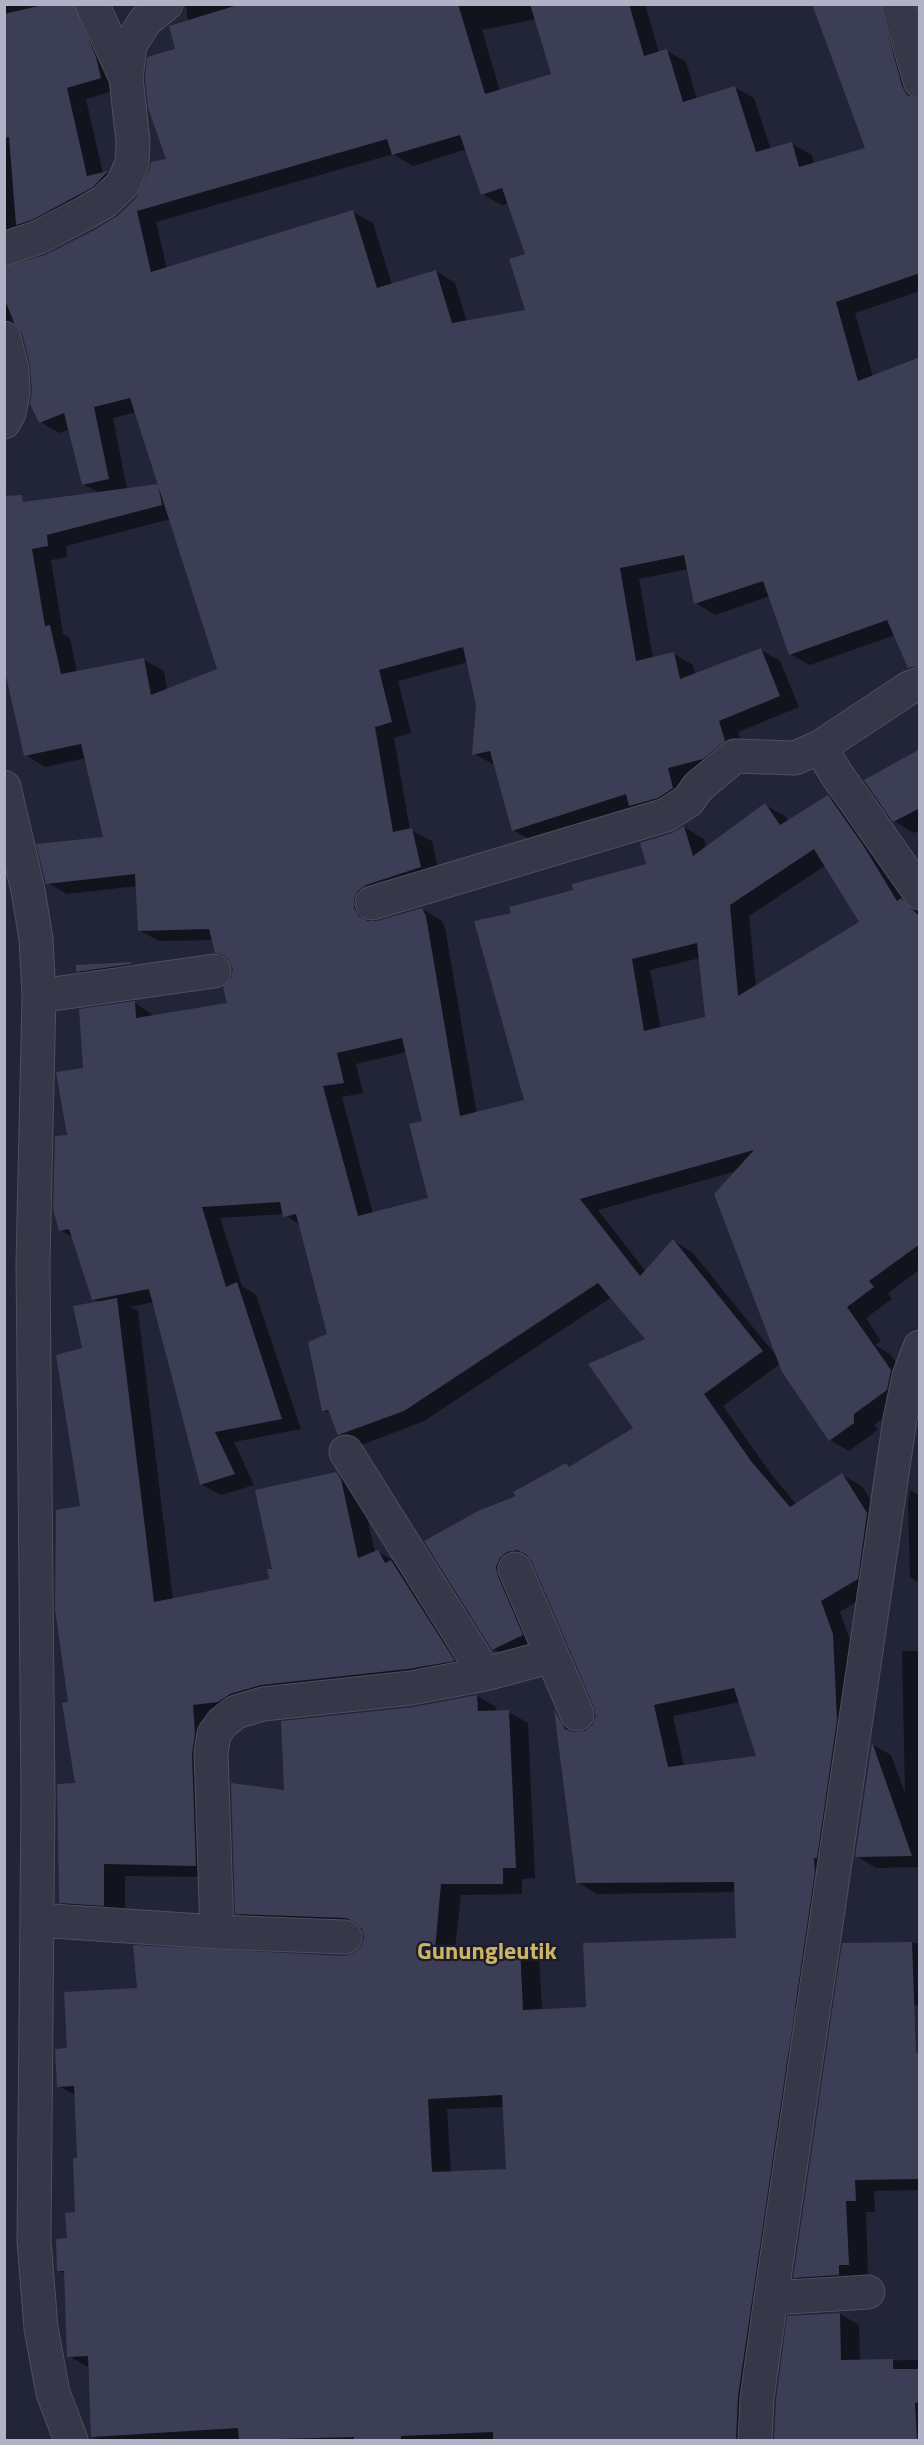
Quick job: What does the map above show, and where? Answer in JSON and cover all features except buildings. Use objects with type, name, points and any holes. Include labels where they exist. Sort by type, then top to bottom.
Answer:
[{"type":"street","points":[[92,4],[126,78]]},
{"type":"street","points":[[4,249],[39,237],[85,213],[104,202],[123,184],[132,163],[133,142],[126,78],[130,45],[145,21],[166,4]]},
{"type":"street","points":[[898,4],[920,81]]},
{"type":"street","points":[[4,338],[12,369],[14,393],[4,422]]},
{"type":"street","points":[[372,903],[666,815],[688,801],[698,787],[735,756],[795,758],[820,747],[909,688],[920,684]]},
{"type":"street","points":[[820,747],[920,894]]},
{"type":"street","points":[[4,787],[28,890],[36,939],[39,996],[33,1263],[38,1797],[34,2241],[41,2328],[53,2392],[71,2440]]},
{"type":"street","points":[[39,996],[214,971]]},
{"type":"street","points":[[755,2440],[757,2398],[771,2298],[900,1419],[909,1376],[920,1347]]},
{"type":"street","points":[[346,1452],[485,1674]]},
{"type":"street","points":[[515,1569],[577,1714]]},
{"type":"street","points":[[217,1932],[211,1753],[214,1734],[222,1723],[236,1712],[263,1704],[411,1688],[485,1674],[552,1656]]},
{"type":"street","points":[[37,1920],[217,1932],[345,1937]]},
{"type":"street","points":[[771,2298],[868,2292]]},
{"type":"district","name":"Gunungleutik","points":[[487,1953]]}]
